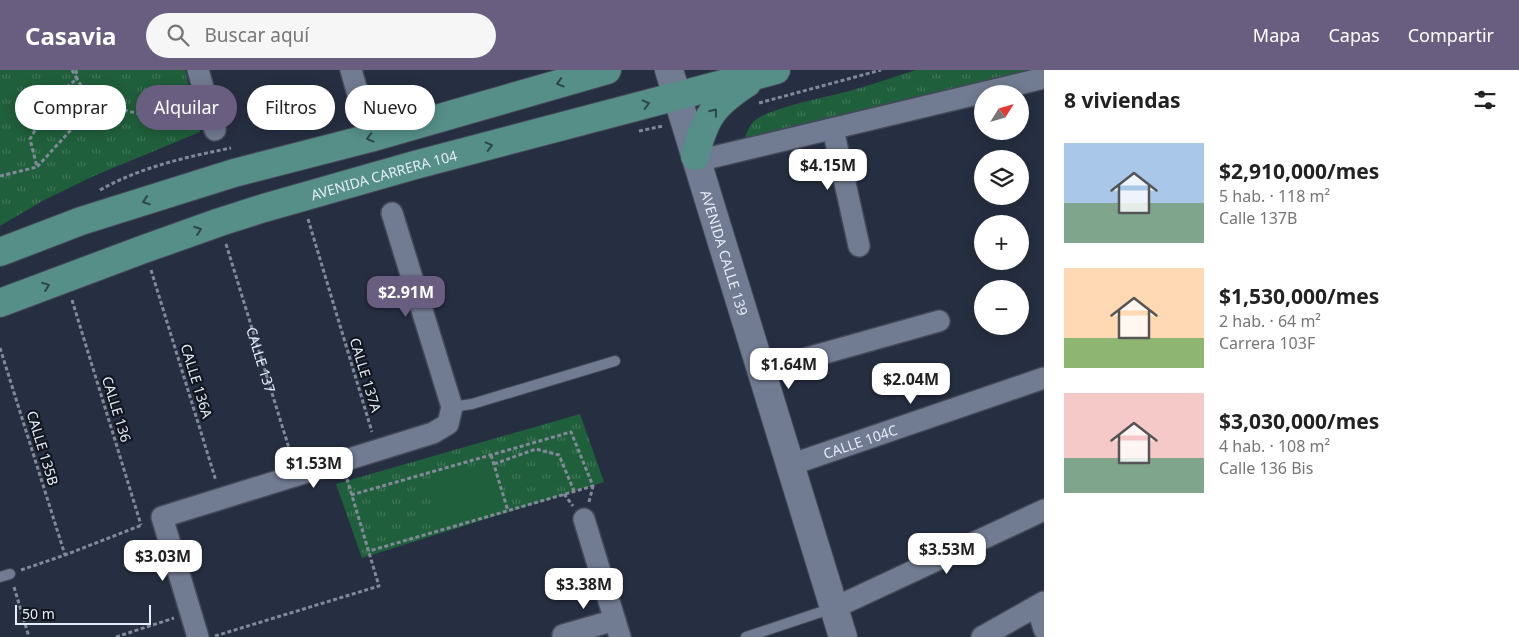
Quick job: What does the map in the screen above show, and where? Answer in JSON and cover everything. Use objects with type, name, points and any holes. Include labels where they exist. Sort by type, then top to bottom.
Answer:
[{"type":"main road","points":[[0,252],[81,222],[234,173],[370,138],[607,70]]},
{"type":"main road","name":"AVENIDA CALLE 139","points":[[669,70],[843,637]]},
{"type":"main road","points":[[696,159],[701,135],[710,115],[723,101],[769,72]]},
{"type":"main road","name":"AVENIDA CARRERA 104","points":[[0,303],[237,216],[425,163],[769,72]]},
{"type":"street","points":[[198,70],[202,85]]},
{"type":"street","points":[[351,70],[355,85]]},
{"type":"street","points":[[696,159],[833,129],[1044,78]]},
{"type":"street","points":[[833,129],[859,246]]},
{"type":"street","points":[[198,637],[162,517],[433,433],[450,415],[392,212]]},
{"type":"street","points":[[761,371],[939,321]]},
{"type":"street","name":"CALLE 104C","points":[[790,465],[1044,378]]},
{"type":"street","points":[[834,608],[1044,510]]},
{"type":"street","points":[[563,635],[618,628],[584,519]]},
{"type":"street","points":[[982,637],[1041,604],[1044,629]]},
{"type":"lane","points":[[450,415],[472,404],[615,361]]},
{"type":"lane","points":[[746,637],[834,608]]},
{"type":"path","points":[[74,70],[80,85]]},
{"type":"path","points":[[774,100],[881,70]]},
{"type":"path","points":[[37,167],[30,139],[56,96],[77,80]]},
{"type":"path","points":[[0,176],[37,167],[71,130]]},
{"type":"path","name":"CALLE 137A","points":[[316,217],[308,219],[377,451]]},
{"type":"path","name":"CALLE 137","points":[[220,245],[226,244],[297,476]]},
{"type":"path","name":"CALLE 136A","points":[[146,270],[151,269],[221,499]]},
{"type":"path","name":"CALLE 136","points":[[64,303],[72,300],[141,525]]},
{"type":"path","name":"CALLE 135B","points":[[0,348],[65,555]]},
{"type":"path","points":[[351,495],[571,432],[593,486],[369,551]]},
{"type":"path","points":[[494,464],[536,450],[559,455],[574,491]]},
{"type":"path","points":[[491,455],[508,511]]},
{"type":"path","points":[[213,637],[380,586],[342,462]]},
{"type":"path","points":[[29,637],[5,575],[65,555],[162,517]]},
{"type":"path","points":[[116,637],[191,612]]},
{"type":"green space","points":[[0,70],[185,70],[189,85],[136,85],[136,130],[200,130],[200,132],[96,175],[44,200],[0,226]]},
{"type":"green space","points":[[916,70],[1044,70],[982,85],[974,85],[974,87],[743,143],[748,129],[760,117],[798,104],[857,89]]},
{"type":"green space","points":[[580,414],[604,482],[362,558],[336,484]]},
{"type":"green space","points":[[494,464],[508,511],[440,530],[425,482]]}]
